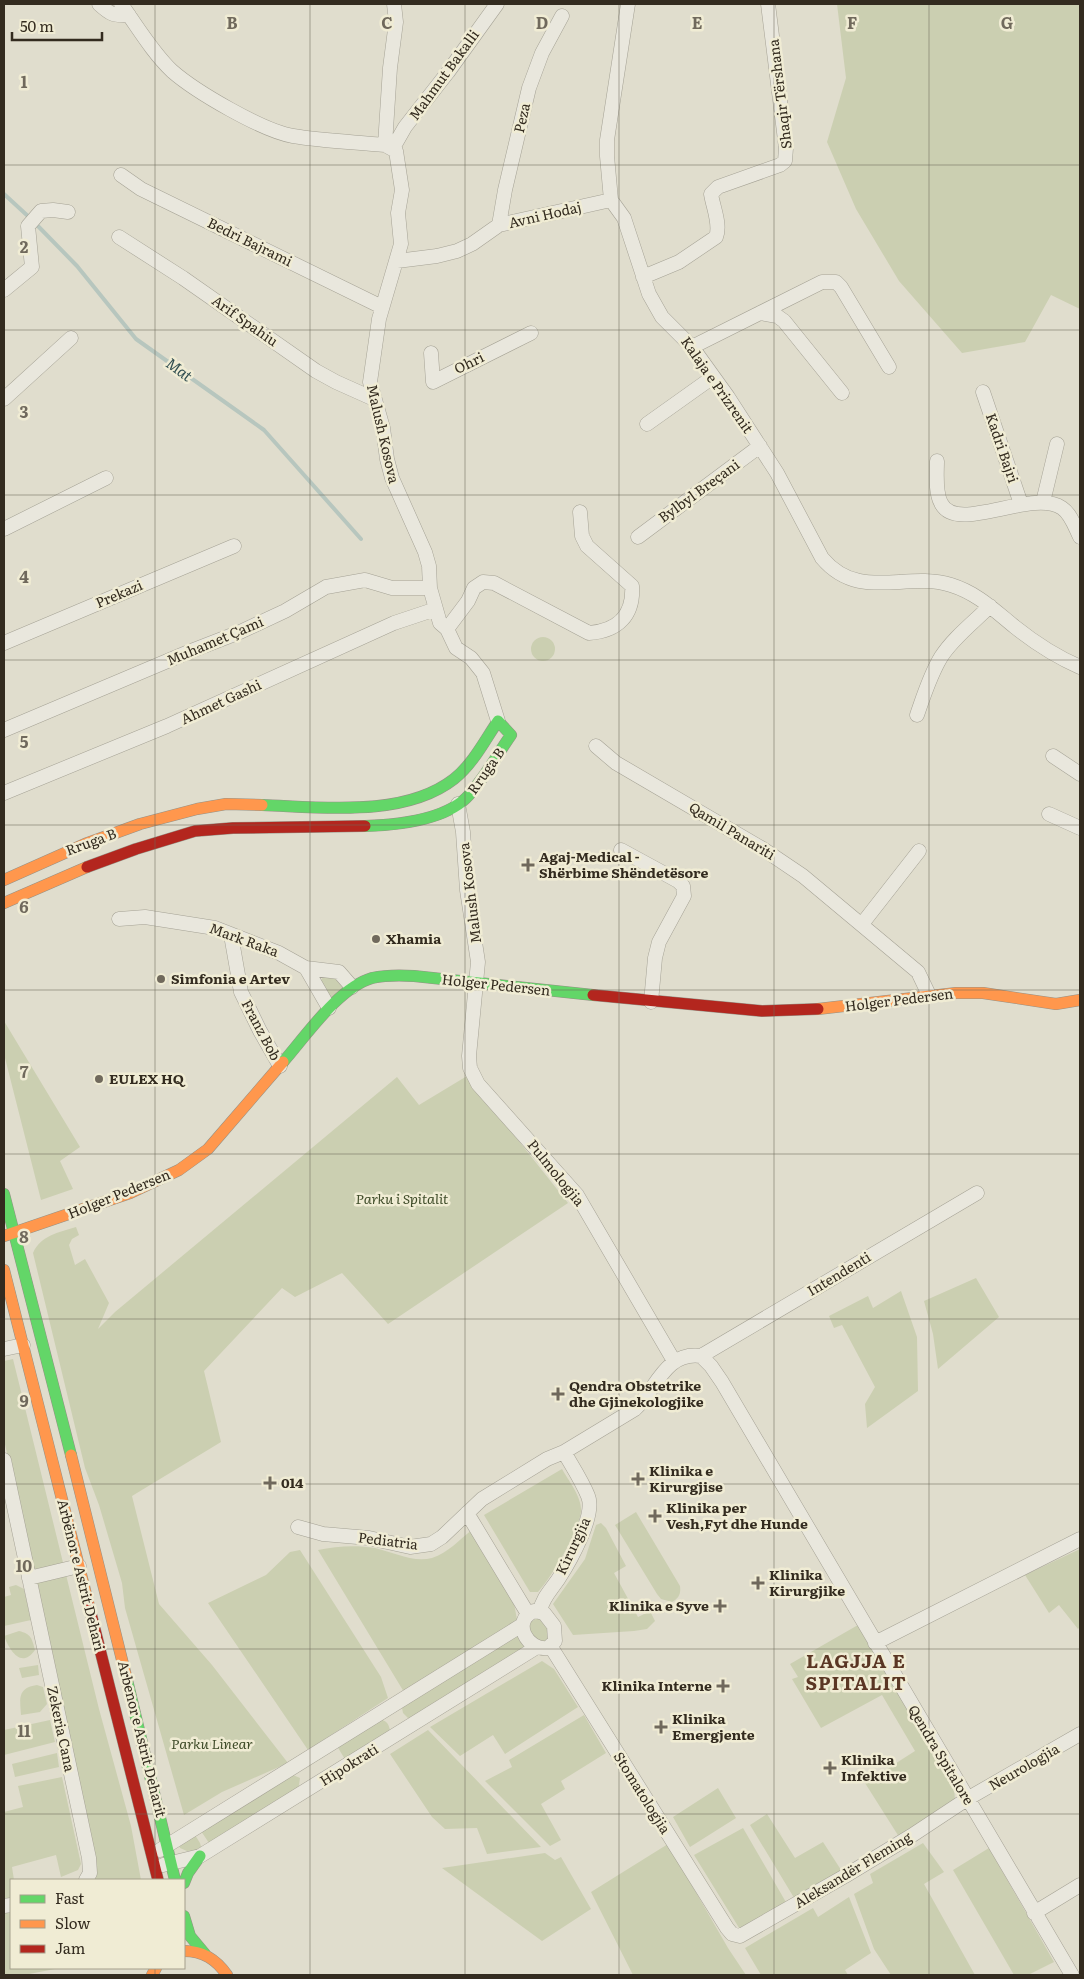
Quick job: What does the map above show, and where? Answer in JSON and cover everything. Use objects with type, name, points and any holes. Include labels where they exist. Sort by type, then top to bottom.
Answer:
[{"type":"main road","name":"Rruga B","points":[[4,880],[58,854],[130,828],[189,810],[229,804],[324,807],[389,804],[417,798],[439,790],[455,778],[498,721],[511,735],[468,796],[458,804],[424,818],[395,825],[325,828],[233,828],[195,831],[136,849],[65,875],[4,903]]},
{"type":"main road","name":"Holger Pedersen","points":[[9,1234],[111,1200],[175,1172],[208,1149],[329,1008],[352,987],[375,977],[391,974],[738,1010],[783,1011],[857,1005],[929,995],[982,993],[1031,1002],[1056,1004],[1080,1000]]},
{"type":"main road","name":"Arbënor e Astrit Dehari","points":[[4,1194],[9,1234],[116,1632]]},
{"type":"main road","name":"Arbënor e Astrit Dehari","points":[[4,1270],[155,1867]]},
{"type":"main road","name":"Arbenor e Astrit Deharit","points":[[116,1632],[167,1846]]},
{"type":"main road","points":[[167,1846],[175,1879]]},
{"type":"main road","points":[[185,1880],[200,1856]]},
{"type":"main road","points":[[185,1919],[190,1936],[205,1954],[217,1962],[226,1975]]},
{"type":"main road","points":[[185,1951],[205,1954]]},
{"type":"street","points":[[99,4],[109,13],[118,16],[125,10],[149,43],[184,81],[257,123],[292,136],[389,147]]},
{"type":"street","name":"Malush Kosova","points":[[394,4],[396,22],[390,68],[389,147],[397,155],[402,190],[398,213],[401,244],[382,307],[374,347],[370,382],[383,428],[387,459],[392,478],[425,552],[429,566],[430,588],[440,623],[447,629],[456,648],[471,658],[483,673],[498,721]]},
{"type":"street","name":"Mahmut Bakalli","points":[[389,147],[454,66],[497,4]]},
{"type":"street","points":[[611,200],[607,140],[628,4]]},
{"type":"street","name":"Shaqir Tërshana","points":[[643,277],[679,262],[716,237],[718,224],[711,194],[718,187],[785,161],[787,156],[768,4]]},
{"type":"street","name":"Peza","points":[[499,225],[505,190],[529,88],[542,53],[562,16]]},
{"type":"street","name":"Bedri Bajrami","points":[[121,175],[141,189],[382,307]]},
{"type":"street","name":"Avni Hodaj","points":[[397,261],[437,256],[457,251],[472,244],[499,225],[611,200]]},
{"type":"street","name":"Kalaja e Prizrenit","points":[[611,200],[624,218],[654,306],[692,348],[760,446],[792,498],[814,547],[830,568],[854,580],[872,584],[915,581],[950,584],[978,597],[1035,642],[1080,667]]},
{"type":"street","points":[[4,290],[32,267],[28,226],[41,211],[68,212]]},
{"type":"street","name":"Arif Spahiu","points":[[119,237],[191,284],[316,371],[374,399]]},
{"type":"street","points":[[692,348],[822,282],[836,282],[854,306],[889,367]]},
{"type":"street","points":[[760,313],[777,316],[784,321],[842,393]]},
{"type":"street","name":"Ohri","points":[[431,353],[433,382],[531,333]]},
{"type":"street","points":[[4,399],[71,338]]},
{"type":"street","points":[[647,424],[713,377]]},
{"type":"street","name":"Kadri Bajri","points":[[982,392],[1021,504]]},
{"type":"street","points":[[1043,502],[1057,444]]},
{"type":"street","name":"Bylbyl Breçani","points":[[638,537],[760,446]]},
{"type":"street","points":[[937,461],[939,497],[941,504],[951,513],[974,515],[1021,504],[1043,502],[1060,507],[1076,518],[1080,537]]},
{"type":"street","points":[[4,529],[106,478]]},
{"type":"street","points":[[447,629],[468,601],[474,588],[483,582],[494,583],[589,633],[604,632],[617,626],[633,599],[632,586],[587,546],[582,536],[580,512]]},
{"type":"street","name":"Prekazi","points":[[4,643],[234,546]]},
{"type":"street","name":"Muhamet Çami","points":[[4,730],[240,632],[285,611],[326,586],[365,580],[392,588],[430,588]]},
{"type":"street","points":[[917,715],[934,671],[942,656],[990,606]]},
{"type":"street","name":"Ahmet Gashi","points":[[4,793],[167,726],[394,623],[436,609]]},
{"type":"street","name":"Qamil Panariti","points":[[596,746],[616,763],[763,849],[803,876],[918,972],[929,995]]},
{"type":"street","points":[[1053,756],[1080,774]]},
{"type":"street","name":"Malush Kosova","points":[[458,804],[463,832],[467,890],[478,962],[477,982]]},
{"type":"street","points":[[1049,814],[1080,828]]},
{"type":"street","points":[[621,850],[678,881],[684,892],[684,896],[659,942],[655,958],[651,1002]]},
{"type":"street","points":[[862,924],[919,851]]},
{"type":"street","name":"Mark Raka","points":[[119,919],[158,918],[215,928],[278,952],[306,968],[339,972],[352,987]]},
{"type":"street","name":"Franz Bob","points":[[231,935],[241,992],[280,1066]]},
{"type":"street","points":[[306,968],[329,1008]]},
{"type":"street","name":"Pulmologjia","points":[[477,982],[469,1056],[473,1076],[577,1195],[674,1361]]},
{"type":"street","name":"Intendenti","points":[[701,1356],[977,1193]]},
{"type":"street","points":[[4,1350],[23,1345]]},
{"type":"street","points":[[674,1361],[687,1356],[701,1356]]},
{"type":"street","name":"Qendra Spitalore","points":[[701,1356],[719,1377],[1072,1975]]},
{"type":"street","name":"Pediatria","points":[[298,1527],[334,1536],[369,1538],[410,1547],[421,1547],[437,1541],[482,1499],[547,1459],[564,1452],[635,1409],[642,1403],[661,1375],[674,1361]]},
{"type":"street","name":"Kirurgjia","points":[[530,1617],[560,1578],[589,1511],[589,1497],[564,1452]]},
{"type":"street","name":"Zekeria Cana","points":[[4,1460],[90,1858],[90,1873],[87,1879]]},
{"type":"street","points":[[467,1513],[530,1617],[527,1639],[536,1647],[545,1649],[551,1647],[555,1641],[556,1629],[549,1617],[530,1617]]},
{"type":"street","points":[[875,1643],[1080,1539]]},
{"type":"street","points":[[28,1578],[79,1566]]},
{"type":"street","name":"Hipokrati","points":[[155,1867],[167,1846],[530,1617]]},
{"type":"street","name":"Hipokrati","points":[[155,1867],[200,1856],[536,1647]]},
{"type":"street","name":"Stomatologjia","points":[[551,1647],[727,1928],[732,1934],[737,1936]]},
{"type":"street","name":"Neurologjia","points":[[967,1799],[1080,1734]]},
{"type":"street","name":"Aleksandër Fleming","points":[[737,1936],[747,1934],[828,1886],[911,1836],[967,1799]]},
{"type":"street","points":[[1034,1912],[1080,1886]]},
{"type":"green space","points":[[837,4],[1080,4],[1080,309],[1051,295],[1025,342],[962,353],[899,281],[856,209],[827,142],[846,78]]},
{"type":"green space","points":[[543,637],[552,640],[555,649],[552,658],[543,661],[534,658],[531,649],[534,640]]},
{"type":"green space","points":[[324,976],[333,976],[343,988],[330,1000],[319,983]]},
{"type":"green space","points":[[4,1021],[80,1147],[60,1161],[73,1189],[41,1200],[4,1054]]},
{"type":"green space","name":"Parku i Spitalit","points":[[467,1076],[568,1203],[388,1324],[342,1273],[295,1297],[282,1288],[204,1371],[221,1442],[132,1496],[159,1604],[212,1665],[288,1763],[222,1792],[184,1815],[125,1608],[122,1583],[99,1505],[85,1468],[33,1253],[45,1238],[76,1227],[79,1235],[72,1239],[69,1245],[75,1265],[85,1259],[109,1303],[98,1329],[115,1312],[397,1077],[419,1105]]},
{"type":"green space","points":[[976,1278],[999,1317],[938,1369],[933,1334],[924,1301]]},
{"type":"green space","points":[[901,1291],[917,1337],[918,1391],[867,1428],[865,1404],[875,1387],[842,1325],[834,1328],[829,1316],[868,1296],[873,1308]]},
{"type":"green space","points":[[13,1359],[99,1709],[131,1826],[141,1879],[92,1879],[36,1580],[4,1440],[4,1361]]},
{"type":"green space","points":[[562,1469],[579,1500],[581,1511],[579,1519],[576,1530],[550,1576],[538,1592],[530,1592],[484,1515]]},
{"type":"green space","points":[[636,1512],[680,1586],[679,1596],[672,1602],[661,1599],[657,1594],[615,1525]]},
{"type":"green space","points":[[601,1523],[606,1528],[626,1566],[614,1573],[638,1617],[650,1611],[655,1621],[647,1629],[573,1635],[553,1604],[585,1559],[596,1525]]},
{"type":"green space","points":[[473,1529],[513,1598],[518,1625],[404,1692],[318,1550],[347,1546],[368,1547],[410,1558],[425,1559],[443,1553]]},
{"type":"green space","points":[[1080,1549],[1080,1627],[1078,1629],[1059,1605],[1049,1613],[1025,1575]]},
{"type":"green space","points":[[300,1550],[381,1677],[388,1698],[308,1750],[208,1603],[266,1575],[290,1552]]},
{"type":"green space","points":[[16,1585],[24,1589],[31,1620],[4,1626],[4,1597],[11,1595],[9,1587]]},
{"type":"green space","points":[[539,1617],[547,1621],[549,1639],[543,1643],[530,1634],[529,1623]]},
{"type":"green space","points":[[858,1625],[954,1789],[955,1800],[901,1840],[865,1783],[915,1751],[882,1695],[821,1728],[792,1679],[798,1677],[790,1664]]},
{"type":"green space","points":[[19,1631],[30,1637],[35,1650],[30,1656],[25,1658],[20,1658],[12,1651],[4,1636]]},
{"type":"green space","points":[[518,1634],[528,1649],[410,1720],[403,1713],[402,1708],[404,1704]]},
{"type":"green space","points":[[542,1661],[554,1669],[578,1707],[505,1754],[493,1735],[460,1756],[430,1727]]},
{"type":"green space","points":[[38,1665],[39,1675],[22,1678],[19,1668]]},
{"type":"green space","points":[[37,1685],[43,1687],[47,1704],[40,1712],[21,1715],[21,1695],[26,1689]]},
{"type":"green space","points":[[584,1715],[606,1753],[561,1781],[565,1789],[541,1804],[561,1840],[550,1846],[485,1781],[512,1767],[509,1760]]},
{"type":"green space","points":[[378,1719],[387,1722],[390,1731],[346,1761],[337,1746]]},
{"type":"green space","points":[[50,1720],[55,1742],[4,1755],[4,1730]]},
{"type":"green space","points":[[428,1730],[541,1847],[487,1854],[477,1828],[445,1829],[432,1817],[390,1754]]},
{"type":"green space","points":[[57,1753],[59,1767],[15,1777],[12,1764]]},
{"type":"green space","points":[[293,1775],[300,1778],[298,1792],[209,1843],[201,1831]]},
{"type":"green space","points":[[62,1777],[81,1864],[78,1870],[61,1877],[56,1855],[12,1867],[14,1879],[10,1879],[10,1899],[4,1901],[4,1812],[23,1807],[18,1786]]},
{"type":"green space","points":[[718,1788],[736,1818],[690,1847],[673,1817]]},
{"type":"green space","points":[[767,1814],[795,1858],[823,1842],[843,1873],[796,1901],[750,1825]]},
{"type":"green space","points":[[743,1828],[787,1904],[741,1931],[694,1855]]},
{"type":"green space","points":[[195,1835],[202,1850],[187,1851],[180,1848],[179,1844]]},
{"type":"green space","points":[[923,1843],[944,1872],[924,1884],[975,1975],[891,1975],[874,1949],[854,1894],[873,1883],[870,1874]]},
{"type":"green space","points":[[668,1844],[728,1948],[746,1975],[633,1975],[591,1892]]},
{"type":"green space","points":[[989,1848],[1054,1962],[1028,1975],[1014,1975],[953,1870]]},
{"type":"green space","points":[[545,1853],[555,1860],[561,1857],[591,1909],[542,1941],[442,1868]]},
{"type":"green space","points":[[849,1897],[871,1953],[845,1970],[848,1975],[761,1975],[745,1948],[813,1908],[818,1917]]},
{"type":"green space","points":[[10,1909],[10,1969],[55,1969],[24,1975],[4,1975],[4,1911]]},
{"type":"waterway","name":"Mat","points":[[4,194],[30,218]]},
{"type":"waterway","name":"Mat","points":[[35,223],[77,266],[136,339],[264,430],[361,539]]},
{"type":"traffic: fast","points":[[262,805],[335,808],[387,805],[411,800],[434,791],[461,773],[473,759],[498,721],[511,735],[469,795],[448,810],[420,820],[365,826]]},
{"type":"traffic: fast","points":[[283,1062],[335,1002],[359,983],[372,978],[414,976],[593,995]]},
{"type":"traffic: fast","points":[[4,1194],[71,1455]]},
{"type":"traffic: fast","points":[[127,1680],[175,1879]]},
{"type":"traffic: fast","points":[[185,1880],[200,1856]]},
{"type":"traffic: fast","points":[[185,1919],[190,1936],[205,1954]]},
{"type":"traffic: slow","points":[[4,880],[85,844],[140,824],[197,809],[226,804],[262,805]]},
{"type":"traffic: slow","points":[[4,903],[87,867]]},
{"type":"traffic: slow","points":[[818,1009],[956,993],[983,993],[1056,1004],[1080,1000]]},
{"type":"traffic: slow","points":[[4,1236],[130,1193],[179,1170],[208,1149],[283,1062]]},
{"type":"traffic: slow","points":[[4,1270],[89,1606]]},
{"type":"traffic: slow","points":[[71,1455],[127,1680]]},
{"type":"traffic: slow","points":[[185,1951],[197,1952],[214,1960],[227,1975]]},
{"type":"traffic: slow","points":[[152,1975],[155,1969]]},
{"type":"traffic: jam","points":[[87,867],[136,849],[195,831],[233,828],[365,826]]},
{"type":"traffic: jam","points":[[593,995],[762,1011],[818,1009]]},
{"type":"traffic: jam","points":[[89,1606],[158,1879]]},
{"type":"place","name":"Agaj-Medical - Shërbime Shëndetësore","points":[[528,865]]},
{"type":"place","name":"Xhamia","points":[[376,939]]},
{"type":"place","name":"Simfonia e Artev","points":[[161,979]]},
{"type":"place","name":"EULEX HQ","points":[[99,1079]]},
{"type":"place","name":"Qendra Obstetrike dhe Gjinekologjike","points":[[558,1394]]},
{"type":"place","name":"Klinika e Kirurgjise","points":[[638,1479]]},
{"type":"place","name":"014","points":[[270,1483]]},
{"type":"place","name":"Klinika per Vesh,Fyt dhe Hunde","points":[[655,1516]]},
{"type":"place","name":"Klinika Kirurgjike","points":[[758,1583]]},
{"type":"place","name":"Klinika e Syve","points":[[720,1606]]},
{"type":"place","name":"Klinika Interne","points":[[723,1686]]},
{"type":"place","name":"Klinika Emergjente","points":[[661,1727]]},
{"type":"place","name":"Klinika Infektive","points":[[830,1768]]},
{"type":"district","name":"LAGJJA E SPITALIT","points":[[856,1672]]},
{"type":"park label","name":"Parku Linear","points":[[212,1744]]}]
